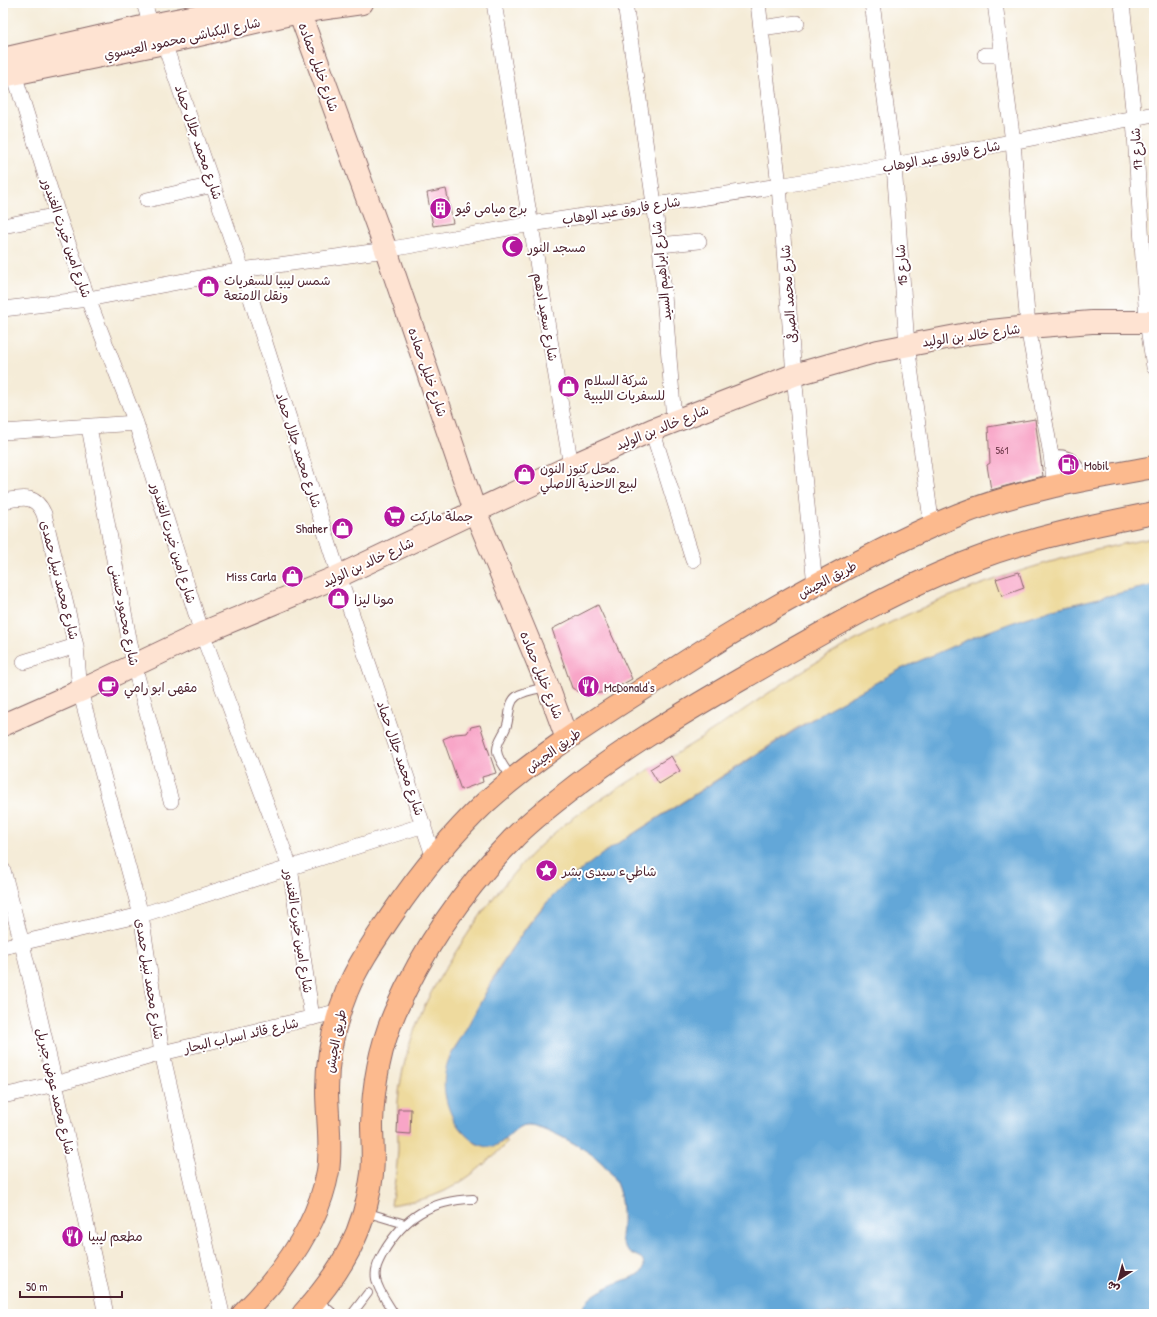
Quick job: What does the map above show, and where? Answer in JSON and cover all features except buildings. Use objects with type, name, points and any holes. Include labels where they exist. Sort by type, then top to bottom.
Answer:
[{"type":"highway","name":"طريق الجيش","points":[[243,1314],[272,1284],[293,1255],[310,1224],[323,1190],[328,1170],[329,1150],[328,1071],[332,1044],[340,1011],[354,976],[370,949],[416,881],[434,858],[469,820],[513,780],[567,739],[708,647],[815,585],[873,555],[957,515],[982,506],[1055,487],[1154,467]]},
{"type":"highway","points":[[310,1307],[333,1279],[345,1259],[355,1238],[364,1212],[369,1194],[372,1171],[373,1110],[376,1081],[380,1059],[394,1016],[419,965],[444,924],[460,901],[513,838],[539,815],[594,772],[651,732],[830,628],[895,594],[938,574],[1013,546],[1088,526],[1154,513]]},
{"type":"street","points":[[144,3],[152,25]]},
{"type":"street","name":"شارع البكباشى محمود العيسوي","points":[[7,70],[152,25],[262,3]]},
{"type":"street","name":"شارع البكباشى محمود العيسوي","points":[[7,70],[164,43],[298,8],[362,3]]},
{"type":"street","name":"شارع سعيد ادهم","points":[[494,3],[571,466]]},
{"type":"street","name":"شارع ابراهيم السيد","points":[[625,3],[660,246],[674,420]]},
{"type":"street","name":"شارع محمد الصرفى","points":[[758,3],[780,186],[794,375],[815,585]]},
{"type":"street","name":"شارع 15","points":[[872,3],[894,165],[906,345],[932,527]]},
{"type":"street","points":[[995,3],[1012,142],[1028,327],[1051,455],[1055,487]]},
{"type":"street","name":"شارع 17","points":[[1122,3],[1134,119],[1154,367]]},
{"type":"street","name":"شارع خليل حماده","points":[[298,8],[386,250],[475,511],[548,687],[567,739]]},
{"type":"street","points":[[761,28],[796,23]]},
{"type":"street","name":"شارع محمد جلال حماد","points":[[164,43],[214,185],[339,576],[434,858]]},
{"type":"street","points":[[985,55],[1002,55]]},
{"type":"street","name":"شارع امين خيرت الغندور","points":[[7,70],[88,299],[136,423],[202,632],[290,867],[312,1018]]},
{"type":"street","name":"شارع فاروق عبد الوهاب","points":[[4,307],[88,299],[242,270],[386,250],[531,224],[780,186],[1154,114]]},
{"type":"street","points":[[147,200],[214,185]]},
{"type":"street","points":[[3,226],[58,215]]},
{"type":"street","points":[[660,246],[699,241]]},
{"type":"street","name":"شارع خالد بن الوليد","points":[[3,725],[80,691],[202,632],[339,576],[571,466],[674,420],[794,375],[850,358],[906,345],[972,333],[1092,322],[1150,322]]},
{"type":"street","points":[[3,432],[136,423]]},
{"type":"street","name":"شارع محمود حسنى","points":[[89,427],[134,665],[171,800]]},
{"type":"street","points":[[652,430],[693,560]]},
{"type":"street","name":"شارع محمد نبيل حمدى","points":[[3,501],[27,498],[40,506],[44,514],[76,646],[80,691],[141,915],[162,1053],[222,1314]]},
{"type":"street","name":"شارع محمد نبيل حمدى","points":[[24,662],[76,646]]},
{"type":"street","points":[[3,947],[141,915],[424,825]]},
{"type":"street","name":"شارع محمد عوض جبريل","points":[[3,870],[22,942],[55,1084],[106,1314]]},
{"type":"street","name":"شارع قائد اسراب البحار","points":[[3,1096],[55,1084],[162,1053],[340,1011]]},
{"type":"lane","points":[[1051,455],[1062,454],[1074,459],[1087,480]]},
{"type":"lane","points":[[513,780],[497,751],[508,722],[511,703],[513,699],[520,694],[548,687]]},
{"type":"lane","points":[[394,1314],[378,1286],[375,1273],[376,1267],[398,1231],[414,1216],[436,1204],[454,1200],[473,1200]]},
{"type":"lane","points":[[364,1212],[405,1224]]},
{"type":"lane","points":[[352,1314],[368,1293]]},
{"type":"lane","points":[[310,1307],[334,1314]]},
{"type":"sand","name":"شاطيء سيدى بشر","points":[[1154,538],[1154,585],[1053,609],[976,636],[901,669],[795,729],[605,852],[573,877],[543,906],[511,949],[494,976],[467,1029],[451,1053],[447,1064],[445,1075],[446,1098],[460,1129],[477,1144],[500,1143],[505,1140],[507,1143],[482,1166],[454,1186],[428,1198],[391,1205],[398,1157],[399,1089],[407,1055],[422,1011],[445,968],[472,927],[508,880],[535,850],[565,824],[598,801],[700,739],[800,672],[872,632],[910,613],[949,597],[1030,568],[1112,546]]},
{"type":"water","points":[[1154,585],[1154,1314],[582,1314],[588,1300],[596,1294],[614,1284],[640,1274],[644,1268],[641,1258],[632,1254],[622,1242],[622,1207],[615,1180],[610,1172],[595,1157],[582,1148],[562,1137],[533,1125],[520,1127],[504,1140],[492,1147],[485,1147],[476,1143],[461,1130],[455,1122],[450,1112],[445,1093],[445,1073],[451,1055],[501,966],[531,921],[550,899],[580,871],[605,852],[830,708],[901,669],[976,636],[1053,609]]},
{"type":"place","name":"برج ميامى ڤيو","points":[[440,208]]},
{"type":"place","name":"مسجد النور","points":[[512,247]]},
{"type":"place","name":"شمس ليبيا للسفريات ونقل الامتعة","points":[[209,287]]},
{"type":"place","name":"شركة السلام للسفريات الليبية","points":[[569,387]]},
{"type":"place","name":"Mobil","points":[[1068,465]]},
{"type":"place","name":"محل كنوز النون. لبيع الاحذية الاصلي","points":[[525,475]]},
{"type":"place","name":"جملة ماركت","points":[[394,516]]},
{"type":"place","name":"Shaher","points":[[343,528]]},
{"type":"place","name":"Miss Carla","points":[[292,576]]},
{"type":"place","name":"مونا ليزا","points":[[338,599]]},
{"type":"place","name":"مقهى ابو رامي","points":[[108,687]]},
{"type":"place","name":"McDonald's","points":[[588,687]]},
{"type":"place","name":"شاطيء سيدى بشر","points":[[547,871]]},
{"type":"place","name":"مطعم ليبيا","points":[[73,1236]]}]
